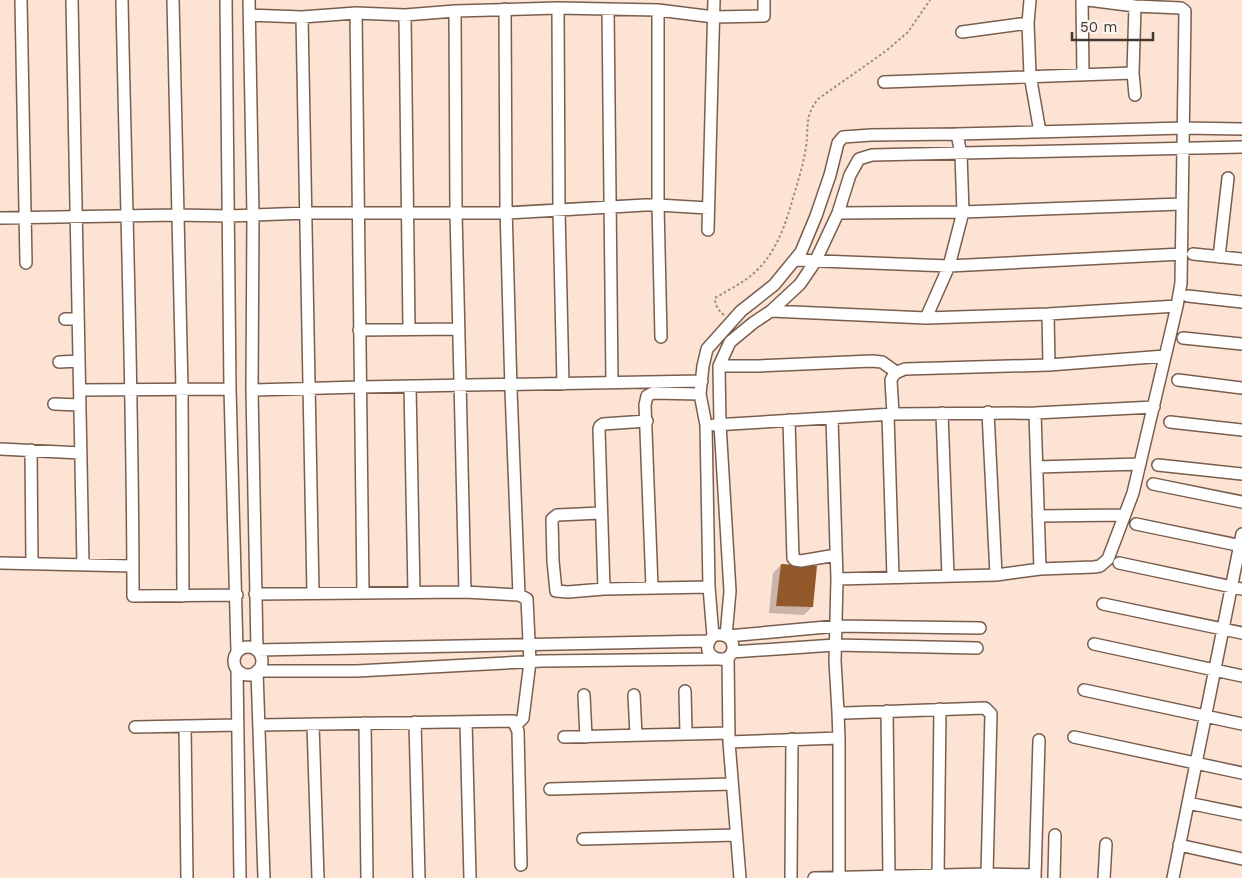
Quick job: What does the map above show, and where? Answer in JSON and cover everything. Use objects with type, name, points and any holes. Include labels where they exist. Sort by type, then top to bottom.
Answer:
[{"type":"street","points":[[21,0],[26,263]]},
{"type":"street","points":[[72,0],[83,564]]},
{"type":"street","points":[[122,0],[126,216],[132,390],[133,596],[237,596]]},
{"type":"street","points":[[173,0],[182,389],[183,596]]},
{"type":"street","points":[[226,0],[230,389],[238,651],[234,661],[237,670],[240,878]]},
{"type":"street","points":[[249,0],[253,215],[252,390],[255,594],[256,650],[262,659],[258,671],[264,878]]},
{"type":"street","points":[[708,230],[714,0]]},
{"type":"street","points":[[250,15],[302,16],[356,13],[405,15],[455,11],[479,5],[505,9],[658,10],[714,17],[764,16],[764,0]]},
{"type":"street","points":[[1030,0],[1028,23],[1030,75],[1040,132]]},
{"type":"street","points":[[1082,0],[1083,74]]},
{"type":"street","points":[[837,579],[996,575],[1040,568],[1100,566],[1108,559],[1133,493],[1177,306],[1187,254],[1181,204],[1185,11],[1180,8],[1135,6],[1109,1],[1088,0]]},
{"type":"street","points":[[1135,6],[1133,73],[1135,95]]},
{"type":"street","points":[[558,8],[558,210],[563,384]]},
{"type":"street","points":[[505,9],[506,213],[510,384],[519,595]]},
{"type":"street","points":[[608,9],[612,383]]},
{"type":"street","points":[[658,10],[658,205],[662,337]]},
{"type":"street","points":[[455,11],[456,212],[465,592]]},
{"type":"street","points":[[356,13],[363,593]]},
{"type":"street","points":[[405,15],[410,329]]},
{"type":"street","points":[[302,16],[313,593]]},
{"type":"street","points":[[962,32],[1028,23]]},
{"type":"street","points":[[884,82],[1030,75],[1133,73]]},
{"type":"street","points":[[716,659],[710,655],[707,648],[711,639],[706,425],[700,394],[707,349],[741,311],[774,285],[801,252],[830,176],[838,143],[843,137],[1184,128],[1242,129]]},
{"type":"street","points":[[926,318],[949,266],[963,212],[961,154],[957,134]]},
{"type":"street","points":[[740,878],[729,737],[730,655],[733,647],[727,636],[730,591],[720,424],[719,366],[730,342],[752,323],[771,312],[800,284],[815,262],[838,213],[850,175],[859,159],[872,155],[1242,147]]},
{"type":"street","points":[[1219,257],[1228,178]]},
{"type":"street","points":[[838,213],[963,212],[1181,204]]},
{"type":"street","points":[[0,218],[177,214],[229,216],[307,213],[506,213],[658,205],[708,208]]},
{"type":"street","points":[[795,260],[949,266],[1187,254],[1242,259]]},
{"type":"street","points":[[1188,296],[1242,302]]},
{"type":"street","points":[[771,312],[926,318],[1048,314],[1177,306]]},
{"type":"street","points":[[1048,314],[1050,365]]},
{"type":"street","points":[[65,319],[78,319]]},
{"type":"street","points":[[359,330],[459,329]]},
{"type":"street","points":[[1183,338],[1242,344]]},
{"type":"street","points":[[893,577],[891,380],[896,372],[905,369],[1050,365],[1165,356]]},
{"type":"street","points":[[59,362],[79,361]]},
{"type":"street","points":[[719,366],[872,361],[882,362],[896,372]]},
{"type":"street","points":[[1178,380],[1242,388]]},
{"type":"street","points":[[252,390],[702,381]]},
{"type":"street","points":[[410,386],[414,592]]},
{"type":"street","points":[[80,390],[230,389]]},
{"type":"street","points":[[652,587],[645,405],[647,396],[650,394],[700,394]]},
{"type":"street","points":[[54,404],[80,405]]},
{"type":"street","points":[[706,425],[891,414],[1036,413],[1154,406]]},
{"type":"street","points":[[988,412],[996,575]]},
{"type":"street","points":[[942,413],[948,576]]},
{"type":"street","points":[[1036,413],[1040,568]]},
{"type":"street","points":[[832,418],[837,579],[839,876]]},
{"type":"street","points":[[789,420],[793,558],[801,561],[836,555]]},
{"type":"street","points":[[604,589],[599,429],[600,426],[647,422]]},
{"type":"street","points":[[1170,422],[1242,430]]},
{"type":"street","points":[[0,449],[81,453]]},
{"type":"street","points":[[31,450],[32,563]]},
{"type":"street","points":[[1037,467],[1140,464]]},
{"type":"street","points":[[1158,465],[1242,474]]},
{"type":"street","points":[[1153,484],[1242,502]]},
{"type":"street","points":[[601,512],[554,516],[552,519],[556,591],[709,587]]},
{"type":"street","points":[[1038,516],[1124,516]]},
{"type":"street","points":[[1136,524],[1241,542],[1237,588],[1223,629],[1173,878]]},
{"type":"street","points":[[0,563],[133,566]]},
{"type":"street","points":[[1119,563],[1237,588]]},
{"type":"street","points":[[236,575],[255,575]]},
{"type":"street","points":[[255,594],[465,592],[519,595],[527,599],[529,645],[536,662],[522,718],[516,725]]},
{"type":"street","points":[[1103,604],[1242,633]]},
{"type":"street","points":[[238,651],[247,647],[256,650],[357,649],[711,639],[720,634],[727,636],[836,626],[980,628]]},
{"type":"street","points":[[797,630],[798,648]]},
{"type":"street","points":[[1094,644],[1242,676]]},
{"type":"street","points":[[237,670],[250,675],[258,671],[357,671],[558,661],[722,660],[730,655],[836,645],[977,648]]},
{"type":"street","points":[[357,649],[357,671]]},
{"type":"street","points":[[1084,690],[1242,724]]},
{"type":"street","points":[[685,691],[686,734]]},
{"type":"street","points":[[584,695],[586,737]]},
{"type":"street","points":[[634,695],[636,735]]},
{"type":"street","points":[[838,712],[985,708],[991,714],[988,874]]},
{"type":"street","points":[[938,876],[940,709]]},
{"type":"street","points":[[887,711],[889,877]]},
{"type":"street","points":[[260,725],[513,721],[518,731],[520,865]]},
{"type":"street","points":[[415,722],[419,878]]},
{"type":"street","points":[[466,722],[470,878]]},
{"type":"street","points":[[365,723],[367,878]]},
{"type":"street","points":[[313,724],[318,878]]},
{"type":"street","points":[[135,727],[238,725]]},
{"type":"street","points":[[184,726],[187,878]]},
{"type":"street","points":[[564,737],[686,734],[792,739],[839,738]]},
{"type":"street","points":[[1074,737],[1242,773]]},
{"type":"street","points":[[791,878],[792,739]]},
{"type":"street","points":[[814,878],[988,874],[1035,876],[1039,740]]},
{"type":"street","points":[[550,789],[732,784]]},
{"type":"street","points":[[1188,803],[1242,814]]},
{"type":"street","points":[[583,838],[736,835]]},
{"type":"street","points":[[1054,878],[1055,835]]},
{"type":"street","points":[[1104,878],[1106,844]]},
{"type":"street","points":[[1179,845],[1242,859]]},
{"type":"path","points":[[732,321],[719,311],[715,298],[748,280],[763,264],[781,237],[803,163],[806,146],[806,126],[810,109],[818,99],[886,51],[908,32],[930,0]]},
{"type":"building","points":[[781,564],[817,566],[813,607],[776,606]]}]
